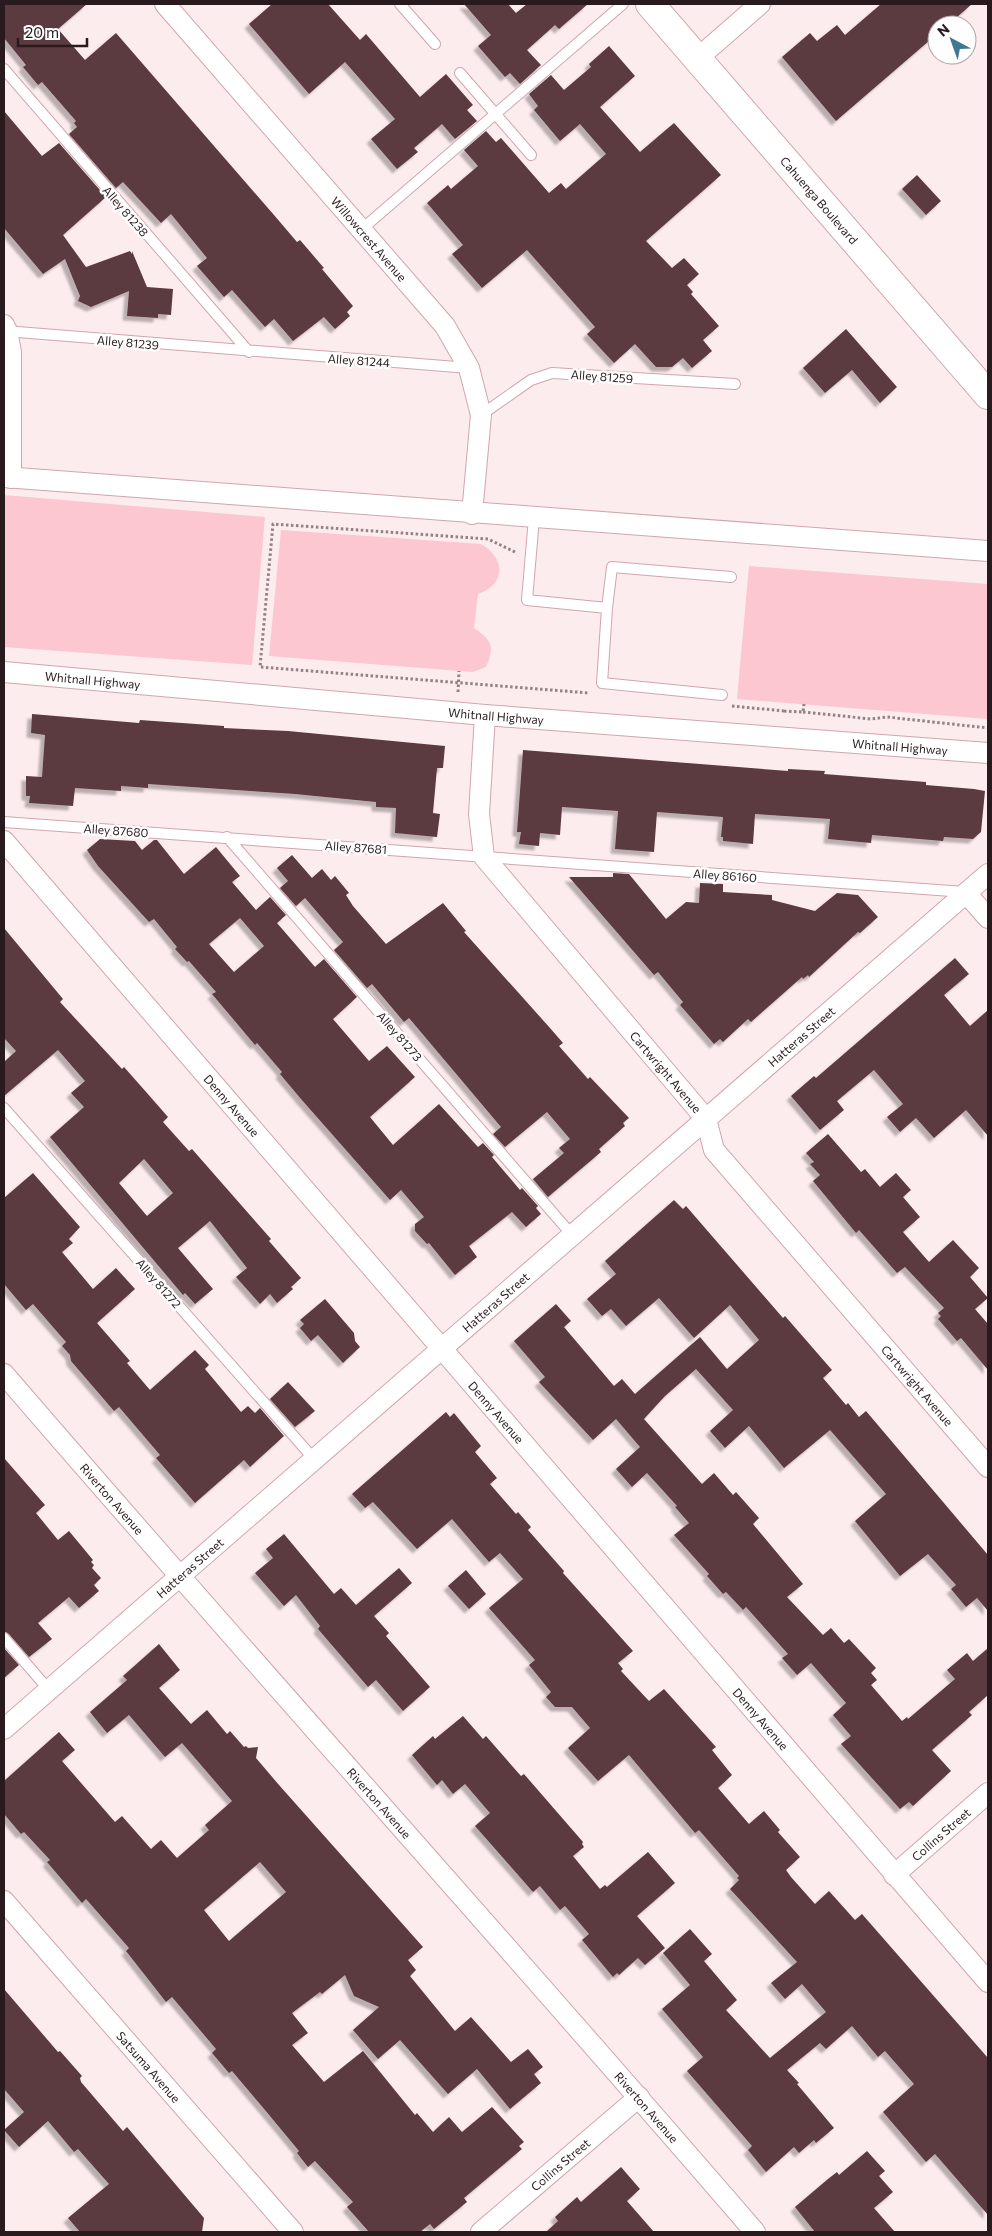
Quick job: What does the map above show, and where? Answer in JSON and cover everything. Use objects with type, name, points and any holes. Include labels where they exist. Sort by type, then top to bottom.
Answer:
[{"type":"main road","name":"Cahuenga Boulevard","points":[[650,4],[988,396]]},
{"type":"street","name":"Willowcrest Avenue","points":[[165,4],[445,326],[469,368],[481,415],[472,514]]},
{"type":"street","points":[[698,58],[760,4]]},
{"type":"street","points":[[5,329],[11,352],[8,478],[988,551]]},
{"type":"street","name":"Whitnall Highway","points":[[4,672],[485,715],[988,752]]},
{"type":"street","points":[[484,857],[479,814],[485,715]]},
{"type":"street","name":"Denny Avenue","points":[[4,841],[988,1982]]},
{"type":"street","name":"Cartwright Avenue","points":[[484,857],[706,1119],[714,1150],[988,1467]]},
{"type":"street","name":"Hatteras Street","points":[[4,1729],[988,874]]},
{"type":"street","points":[[966,892],[988,918]]},
{"type":"street","name":"Riverton Avenue","points":[[4,1374],[179,1577],[755,2232]]},
{"type":"street","name":"Collins Street","points":[[894,1875],[988,1793]]},
{"type":"street","name":"Satsuma Avenue","points":[[4,1901],[294,2232]]},
{"type":"street","name":"Collins Street","points":[[481,2232],[638,2097]]},
{"type":"lane","points":[[400,4],[435,44]]},
{"type":"lane","points":[[362,229],[623,4]]},
{"type":"lane","name":"Alley 81238","points":[[4,69],[249,352]]},
{"type":"lane","points":[[460,73],[531,155]]},
{"type":"lane","name":"Alley 81239","points":[[5,329],[249,352]]},
{"type":"lane","name":"Alley 81244","points":[[249,352],[469,368]]},
{"type":"lane","name":"Alley 81259","points":[[481,415],[531,380],[552,373],[735,384]]},
{"type":"lane","points":[[534,518],[527,600],[607,608]]},
{"type":"lane","points":[[722,695],[602,683],[607,608],[612,567],[731,577]]},
{"type":"lane","name":"Alley 87680","points":[[4,822],[227,837]]},
{"type":"lane","name":"Alley 87681","points":[[227,837],[484,857]]},
{"type":"lane","name":"Alley 81273","points":[[227,837],[572,1235]]},
{"type":"lane","name":"Alley 86160","points":[[484,857],[966,892]]},
{"type":"lane","name":"Alley 81272","points":[[4,1108],[314,1459]]},
{"type":"lane","points":[[4,1638],[49,1690]]},
{"type":"path","points":[[530,562],[488,539],[273,524],[260,667],[458,681],[598,694]]},
{"type":"path","points":[[730,706],[784,711]]},
{"type":"path","points":[[803,712],[872,719],[887,717],[988,728]]},
{"type":"shaded area","points":[[4,495],[265,517],[252,665],[4,647]]},
{"type":"shaded area","points":[[281,530],[481,544],[495,557],[499,571],[498,578],[494,584],[478,594],[474,628],[485,636],[490,644],[491,649],[486,667],[473,672],[269,656]]},
{"type":"shaded area","points":[[749,566],[988,584],[988,719],[737,699]]},
{"type":"building","points":[[4,4],[87,4],[58,29],[85,60],[116,33],[297,242],[300,240],[324,268],[322,269],[353,306],[347,312],[350,316],[335,329],[324,317],[293,341],[274,319],[265,327],[232,290],[224,297],[197,266],[207,258],[171,214],[161,223],[123,182],[116,188],[69,134],[77,127],[74,123],[76,121],[42,82],[38,85],[23,67],[26,65],[4,38]]},
{"type":"building","points":[[272,4],[328,4],[360,40],[366,34],[420,97],[446,74],[473,105],[467,110],[477,121],[455,139],[442,124],[414,148],[418,152],[397,169],[371,139],[395,119],[345,62],[309,94],[249,24]]},
{"type":"building","points":[[464,4],[508,4],[516,13],[527,4],[588,4],[559,29],[555,25],[527,50],[541,65],[520,84],[510,73],[505,77],[478,46],[491,35]]},
{"type":"building","points":[[881,4],[972,4],[959,15],[927,15],[927,43],[836,121],[782,57],[810,33],[817,41],[837,25],[845,35]]},
{"type":"building","points":[[609,46],[635,76],[600,107],[640,152],[674,123],[721,175],[646,241],[672,268],[684,258],[699,274],[687,285],[693,292],[691,294],[719,326],[703,340],[712,351],[692,368],[683,358],[672,367],[656,367],[635,344],[614,363],[587,334],[595,327],[527,250],[482,288],[452,254],[463,245],[427,203],[448,185],[451,189],[478,166],[464,150],[486,131],[496,142],[501,138],[549,193],[561,183],[566,189],[606,154],[580,124],[560,141],[534,110],[538,106],[529,94],[551,75],[564,90],[591,67],[589,64]]},
{"type":"building","points":[[4,111],[42,156],[59,143],[106,197],[63,235],[86,267],[130,251],[132,254],[132,251],[147,287],[173,289],[171,315],[158,314],[158,318],[127,316],[129,291],[91,307],[78,301],[80,296],[65,259],[43,274],[4,228]]},
{"type":"building","points":[[917,175],[941,201],[926,215],[902,189]]},
{"type":"building","points":[[846,329],[897,387],[880,403],[852,370],[825,393],[803,368]]},
{"type":"building","points":[[32,714],[139,723],[140,720],[224,726],[224,728],[288,731],[445,746],[443,768],[437,768],[433,813],[440,814],[437,837],[395,833],[396,808],[376,807],[376,802],[295,794],[148,784],[148,788],[121,786],[121,791],[75,788],[73,806],[29,803],[30,796],[26,796],[26,776],[42,777],[45,735],[31,733]]},
{"type":"building","points":[[523,750],[788,771],[788,769],[825,771],[824,774],[926,782],[926,785],[974,789],[985,791],[981,832],[973,839],[944,837],[943,841],[872,835],[871,843],[828,839],[830,819],[755,814],[753,844],[723,841],[723,837],[721,837],[723,817],[657,812],[654,852],[615,849],[618,811],[562,807],[560,835],[540,833],[539,846],[519,844],[521,832],[517,832]]},
{"type":"building","points":[[100,839],[135,841],[142,850],[154,840],[157,840],[184,874],[216,847],[240,876],[232,882],[256,910],[270,897],[286,915],[277,923],[315,967],[324,959],[357,997],[333,1019],[369,1061],[387,1046],[415,1077],[370,1117],[393,1145],[439,1104],[478,1147],[483,1143],[494,1155],[492,1157],[520,1190],[522,1188],[538,1206],[536,1208],[541,1214],[526,1227],[512,1212],[469,1246],[477,1257],[455,1275],[429,1243],[427,1244],[415,1231],[415,1224],[424,1217],[401,1190],[390,1200],[301,1099],[280,1074],[282,1072],[257,1043],[255,1045],[212,994],[216,992],[189,961],[187,962],[175,949],[177,947],[154,919],[149,922],[98,866],[87,850]],"holes":[[[240,918],[264,946],[234,972],[209,944]]]},
{"type":"building","points":[[292,855],[312,878],[322,869],[331,880],[335,876],[349,893],[346,895],[353,906],[386,944],[443,903],[466,931],[464,932],[563,1043],[559,1046],[588,1079],[590,1077],[629,1118],[623,1123],[625,1126],[599,1149],[601,1152],[548,1197],[533,1179],[564,1153],[559,1148],[570,1139],[547,1112],[505,1147],[493,1134],[501,1127],[409,1018],[404,1022],[372,984],[367,988],[334,950],[343,942],[305,898],[296,906],[280,888],[288,881],[277,868]]},
{"type":"building","points":[[613,873],[629,874],[666,919],[686,902],[699,903],[700,883],[723,884],[723,892],[772,895],[772,900],[815,911],[837,893],[858,895],[878,917],[860,933],[858,932],[809,977],[808,975],[803,979],[802,977],[751,1022],[748,1019],[723,1042],[720,1039],[714,1044],[680,1005],[683,1002],[658,972],[654,975],[569,877],[613,877]]},
{"type":"building","points":[[4,928],[63,999],[60,1002],[122,1069],[124,1067],[168,1117],[163,1122],[189,1151],[192,1149],[271,1239],[269,1241],[301,1278],[291,1287],[293,1289],[277,1303],[270,1294],[260,1304],[236,1277],[247,1268],[210,1221],[178,1248],[213,1289],[195,1304],[185,1293],[183,1295],[50,1137],[84,1107],[71,1093],[85,1081],[58,1050],[4,1096],[4,1062],[16,1051],[4,1038]],"holes":[[[144,1159],[173,1193],[147,1216],[119,1183]]]},
{"type":"building","points":[[955,958],[969,974],[944,995],[970,1026],[988,1010],[988,1136],[966,1110],[934,1138],[916,1118],[900,1132],[887,1117],[903,1104],[874,1070],[837,1101],[844,1110],[820,1130],[791,1096],[814,1076],[816,1078]]},
{"type":"building","points":[[828,1134],[861,1172],[865,1169],[880,1187],[896,1173],[911,1190],[903,1197],[920,1217],[903,1232],[929,1262],[953,1240],[979,1268],[970,1277],[988,1298],[975,1309],[988,1324],[988,1370],[961,1338],[957,1341],[938,1319],[941,1316],[938,1313],[944,1308],[905,1267],[897,1273],[859,1230],[856,1233],[813,1181],[820,1175],[810,1164],[814,1162],[806,1153]]},
{"type":"building","points":[[33,1173],[80,1227],[69,1239],[73,1243],[62,1252],[93,1289],[116,1268],[135,1289],[97,1323],[130,1361],[127,1363],[150,1390],[195,1350],[209,1365],[205,1369],[241,1412],[248,1406],[255,1413],[260,1408],[284,1436],[250,1467],[244,1460],[195,1503],[156,1458],[160,1455],[119,1407],[114,1411],[71,1361],[70,1355],[62,1346],[66,1342],[33,1304],[26,1310],[4,1284],[4,1198]]},
{"type":"building","points":[[674,1200],[683,1209],[686,1206],[783,1318],[785,1316],[832,1370],[823,1378],[846,1405],[848,1403],[859,1417],[866,1411],[988,1555],[988,1611],[977,1598],[966,1607],[951,1589],[956,1585],[928,1554],[900,1576],[855,1521],[886,1494],[830,1430],[784,1468],[749,1426],[725,1448],[710,1431],[733,1410],[696,1369],[665,1396],[644,1419],[702,1484],[714,1473],[733,1495],[736,1492],[759,1518],[753,1524],[803,1584],[787,1597],[823,1635],[831,1628],[844,1643],[849,1639],[876,1668],[871,1673],[877,1680],[871,1685],[902,1721],[907,1717],[908,1719],[955,1679],[947,1670],[967,1653],[973,1661],[988,1648],[988,1695],[969,1712],[972,1715],[932,1750],[951,1771],[913,1806],[909,1802],[900,1809],[841,1744],[851,1736],[833,1715],[846,1703],[811,1663],[797,1675],[782,1658],[788,1654],[746,1607],[743,1610],[726,1592],[723,1594],[707,1576],[709,1574],[674,1535],[689,1523],[675,1507],[677,1506],[647,1473],[632,1487],[616,1469],[640,1447],[616,1419],[593,1440],[539,1382],[545,1377],[514,1341],[556,1304],[571,1321],[564,1327],[614,1386],[622,1379],[635,1394],[700,1337],[727,1369],[759,1340],[730,1305],[694,1338],[659,1298],[626,1326],[611,1309],[602,1316],[587,1299],[616,1274],[605,1261]]},
{"type":"building","points":[[325,1299],[354,1333],[355,1341],[360,1347],[343,1363],[318,1335],[311,1341],[300,1328],[304,1324],[300,1320]]},
{"type":"building","points":[[288,1382],[315,1411],[295,1427],[270,1399]]},
{"type":"building","points":[[446,1412],[450,1417],[454,1413],[481,1446],[475,1452],[497,1478],[490,1484],[516,1514],[518,1512],[531,1527],[528,1530],[564,1571],[563,1573],[633,1651],[618,1663],[623,1669],[621,1671],[649,1701],[664,1689],[716,1747],[712,1750],[732,1775],[718,1788],[749,1824],[764,1811],[780,1830],[778,1832],[800,1857],[786,1870],[791,1877],[815,1904],[829,1891],[855,1920],[862,1914],[988,2058],[988,2215],[935,2154],[926,2162],[883,2112],[914,2084],[885,2051],[878,2057],[852,2026],[826,2049],[820,2043],[787,2070],[834,2128],[816,2143],[814,2140],[799,2153],[794,2147],[766,2172],[748,2150],[752,2146],[687,2071],[703,2057],[662,2009],[690,1985],[663,1953],[690,1929],[712,1954],[704,1961],[737,2000],[726,2010],[770,2058],[826,2012],[802,1984],[785,1999],[771,1983],[797,1962],[730,1889],[739,1880],[737,1878],[739,1876],[699,1830],[695,1833],[629,1755],[598,1781],[568,1748],[590,1728],[572,1707],[555,1707],[546,1697],[551,1692],[529,1665],[535,1660],[489,1608],[523,1579],[500,1553],[489,1562],[452,1519],[417,1549],[373,1502],[365,1508],[352,1494]]},
{"type":"building","points":[[4,1458],[45,1505],[36,1513],[58,1540],[69,1531],[93,1560],[91,1562],[94,1565],[92,1568],[101,1578],[94,1585],[99,1591],[79,1608],[69,1597],[38,1623],[52,1639],[29,1657],[9,1634],[4,1631]]},
{"type":"building","points":[[284,1534],[334,1594],[341,1588],[356,1605],[399,1568],[412,1583],[374,1616],[389,1633],[386,1636],[430,1687],[403,1711],[376,1680],[368,1687],[318,1629],[320,1626],[296,1595],[284,1606],[255,1573],[273,1558],[266,1549]]},
{"type":"building","points":[[466,1570],[486,1594],[469,1609],[448,1586]]},
{"type":"building","points":[[159,1644],[180,1670],[159,1688],[191,1724],[207,1710],[227,1734],[230,1731],[244,1747],[258,1747],[256,1758],[423,1947],[408,1960],[416,1970],[410,1976],[455,2031],[471,2017],[511,2062],[528,2049],[543,2067],[534,2074],[541,2083],[510,2109],[477,2069],[448,2094],[400,2040],[378,2059],[353,2030],[379,2007],[354,1996],[345,1975],[322,1994],[320,1992],[292,2013],[308,2033],[292,2045],[324,2082],[363,2051],[415,2115],[417,2113],[433,2132],[449,2117],[462,2132],[492,2107],[524,2142],[519,2146],[522,2149],[464,2198],[467,2202],[434,2229],[430,2224],[420,2232],[369,2232],[347,2207],[353,2202],[315,2161],[308,2167],[297,2153],[299,2151],[265,2110],[232,2071],[229,2073],[212,2053],[216,2049],[172,1997],[166,2002],[126,1951],[129,1948],[86,1899],[82,1903],[47,1862],[50,1860],[24,1832],[21,1834],[4,1814],[4,1781],[59,1732],[75,1750],[62,1761],[115,1822],[122,1816],[151,1849],[161,1840],[177,1858],[209,1830],[205,1825],[232,1801],[182,1743],[165,1757],[129,1715],[107,1733],[90,1712],[127,1680],[123,1676]],"holes":[[[260,1862],[286,1892],[229,1941],[204,1910]]]},
{"type":"building","points":[[4,1648],[19,1665],[4,1678]]},
{"type":"building","points":[[463,1716],[483,1739],[486,1736],[521,1776],[524,1774],[583,1842],[584,1847],[573,1856],[600,1889],[605,1885],[607,1887],[648,1852],[675,1883],[637,1916],[665,1948],[645,1965],[638,1958],[619,1975],[617,1973],[613,1977],[582,1940],[589,1934],[565,1906],[560,1910],[540,1886],[533,1892],[475,1826],[490,1813],[465,1784],[453,1794],[442,1780],[437,1785],[412,1755],[433,1736],[435,1739]]},
{"type":"building","points":[[4,1989],[58,2052],[60,2051],[82,2076],[80,2078],[81,2082],[123,2131],[127,2127],[204,2218],[202,2232],[80,2232],[68,2218],[109,2184],[78,2149],[74,2152],[48,2121],[19,2147],[4,2130],[24,2112],[4,2089]]},
{"type":"building","points":[[867,2151],[885,2171],[879,2176],[893,2192],[874,2208],[895,2232],[815,2232],[795,2207],[837,2172],[839,2175]]},
{"type":"building","points":[[621,2167],[640,2189],[627,2201],[654,2232],[546,2232],[558,2221],[555,2217],[577,2197],[581,2202]]}]
